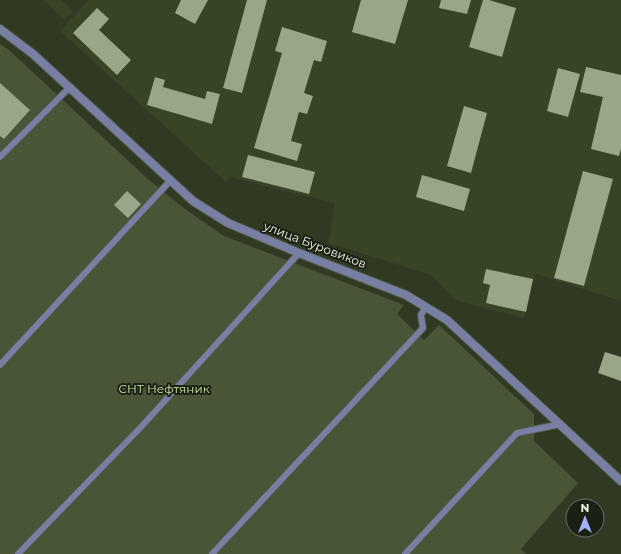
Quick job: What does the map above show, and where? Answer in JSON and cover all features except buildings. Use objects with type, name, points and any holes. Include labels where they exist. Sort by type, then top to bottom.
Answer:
[{"type":"street","name":"улица Буровиков","points":[[0,30],[33,54],[193,201],[228,223],[299,253],[381,284],[426,306],[447,320],[621,481]]},
{"type":"lane","points":[[0,157],[69,88]]},
{"type":"lane","points":[[0,365],[170,181]]},
{"type":"lane","points":[[18,554],[141,427],[299,253]]},
{"type":"lane","points":[[212,554],[423,328],[421,315],[426,306]]},
{"type":"lane","points":[[405,554],[517,433],[561,424]]},
{"type":"shaded area","points":[[43,0],[61,0],[73,11],[65,20]]},
{"type":"shaded area","points":[[89,0],[621,0],[621,301],[536,274],[524,318],[455,300],[431,275],[328,243],[335,203],[229,177],[227,183],[60,31]]},
{"type":"green space","name":"СНТ Нефтяник","points":[[0,44],[9,50],[149,180],[185,209],[224,236],[404,305],[397,314],[424,340],[439,325],[534,414],[534,441],[578,483],[521,549],[526,554],[0,554]]}]
